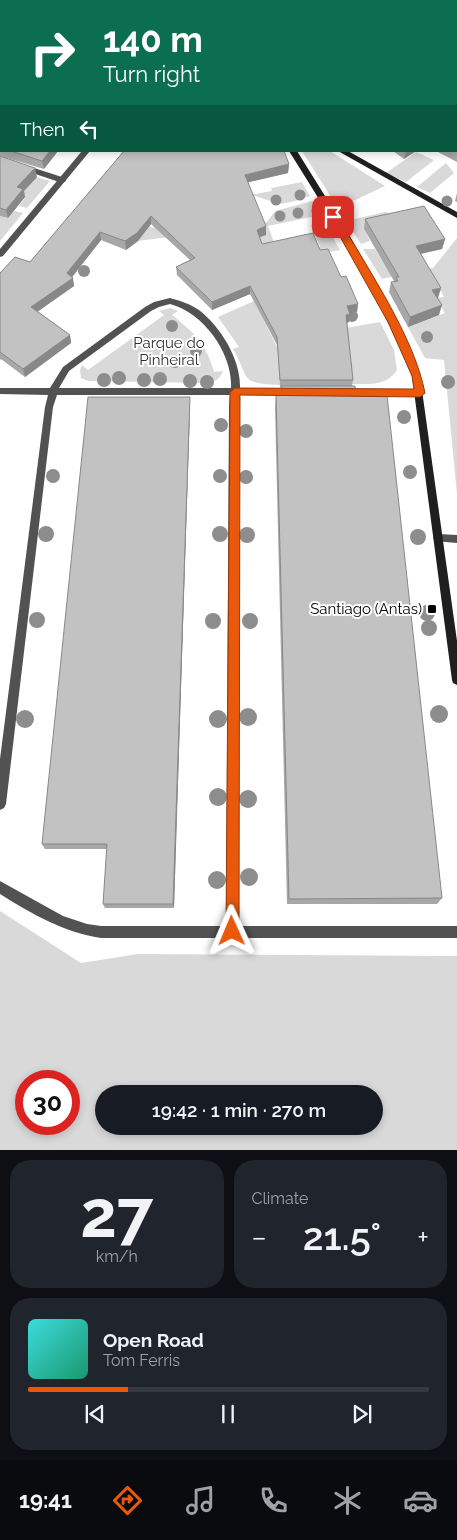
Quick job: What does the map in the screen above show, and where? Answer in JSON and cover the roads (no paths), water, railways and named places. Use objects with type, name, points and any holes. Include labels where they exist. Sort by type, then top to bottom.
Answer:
[{"type":"main road","points":[[294,152],[385,308],[409,356],[416,376],[420,393],[457,680]]},
{"type":"main road","points":[[346,152],[457,215]]},
{"type":"street","points":[[0,254],[85,152]]},
{"type":"street","points":[[0,159],[62,180]]},
{"type":"street","points":[[0,804],[49,407],[58,379],[66,369],[157,304],[168,302],[192,310],[216,332],[232,364],[236,378],[232,931]]},
{"type":"street","points":[[0,391],[302,392]]},
{"type":"street","points":[[331,392],[420,393]]},
{"type":"street","points":[[438,538],[457,539]]},
{"type":"street","points":[[0,887],[60,923],[83,930],[101,932],[457,932]]},
{"type":"place","name":"Santiago (Antas)","points":[[432,609]]},
{"type":"park label","name":"Parque do Pinheiral","points":[[169,352]]}]
